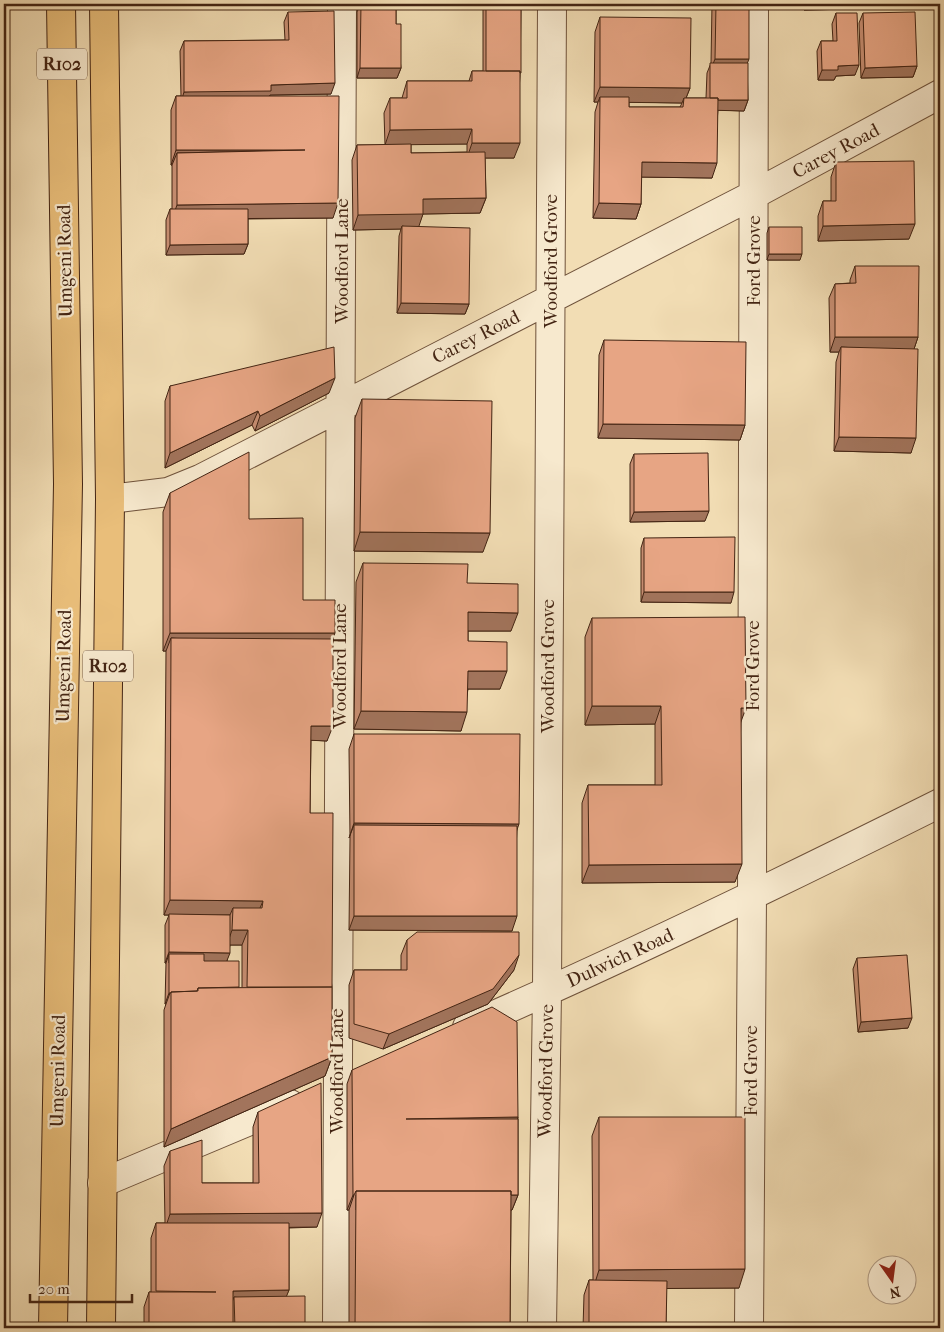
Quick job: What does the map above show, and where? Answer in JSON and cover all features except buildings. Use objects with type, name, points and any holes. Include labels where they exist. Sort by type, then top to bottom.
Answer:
[{"type":"main road","name":"Umgeni Road","points":[[53,1328],[68,484],[61,4]]},
{"type":"main road","name":"R102","points":[[101,1328],[110,499],[104,4]]},
{"type":"street","name":"Woodford Lane","points":[[337,1328],[342,406],[342,4]]},
{"type":"street","name":"Woodford Grove","points":[[542,1328],[547,992],[552,4]]},
{"type":"street","name":"Ford Grove","points":[[749,1328],[755,194],[754,4]]},
{"type":"street","name":"Carey Road","points":[[110,499],[168,492],[200,479],[755,194],[940,94]]},
{"type":"street","name":"Dulwich Road","points":[[446,1036],[547,992],[752,896],[940,803]]},
{"type":"street","points":[[102,1183],[364,1072]]}]
